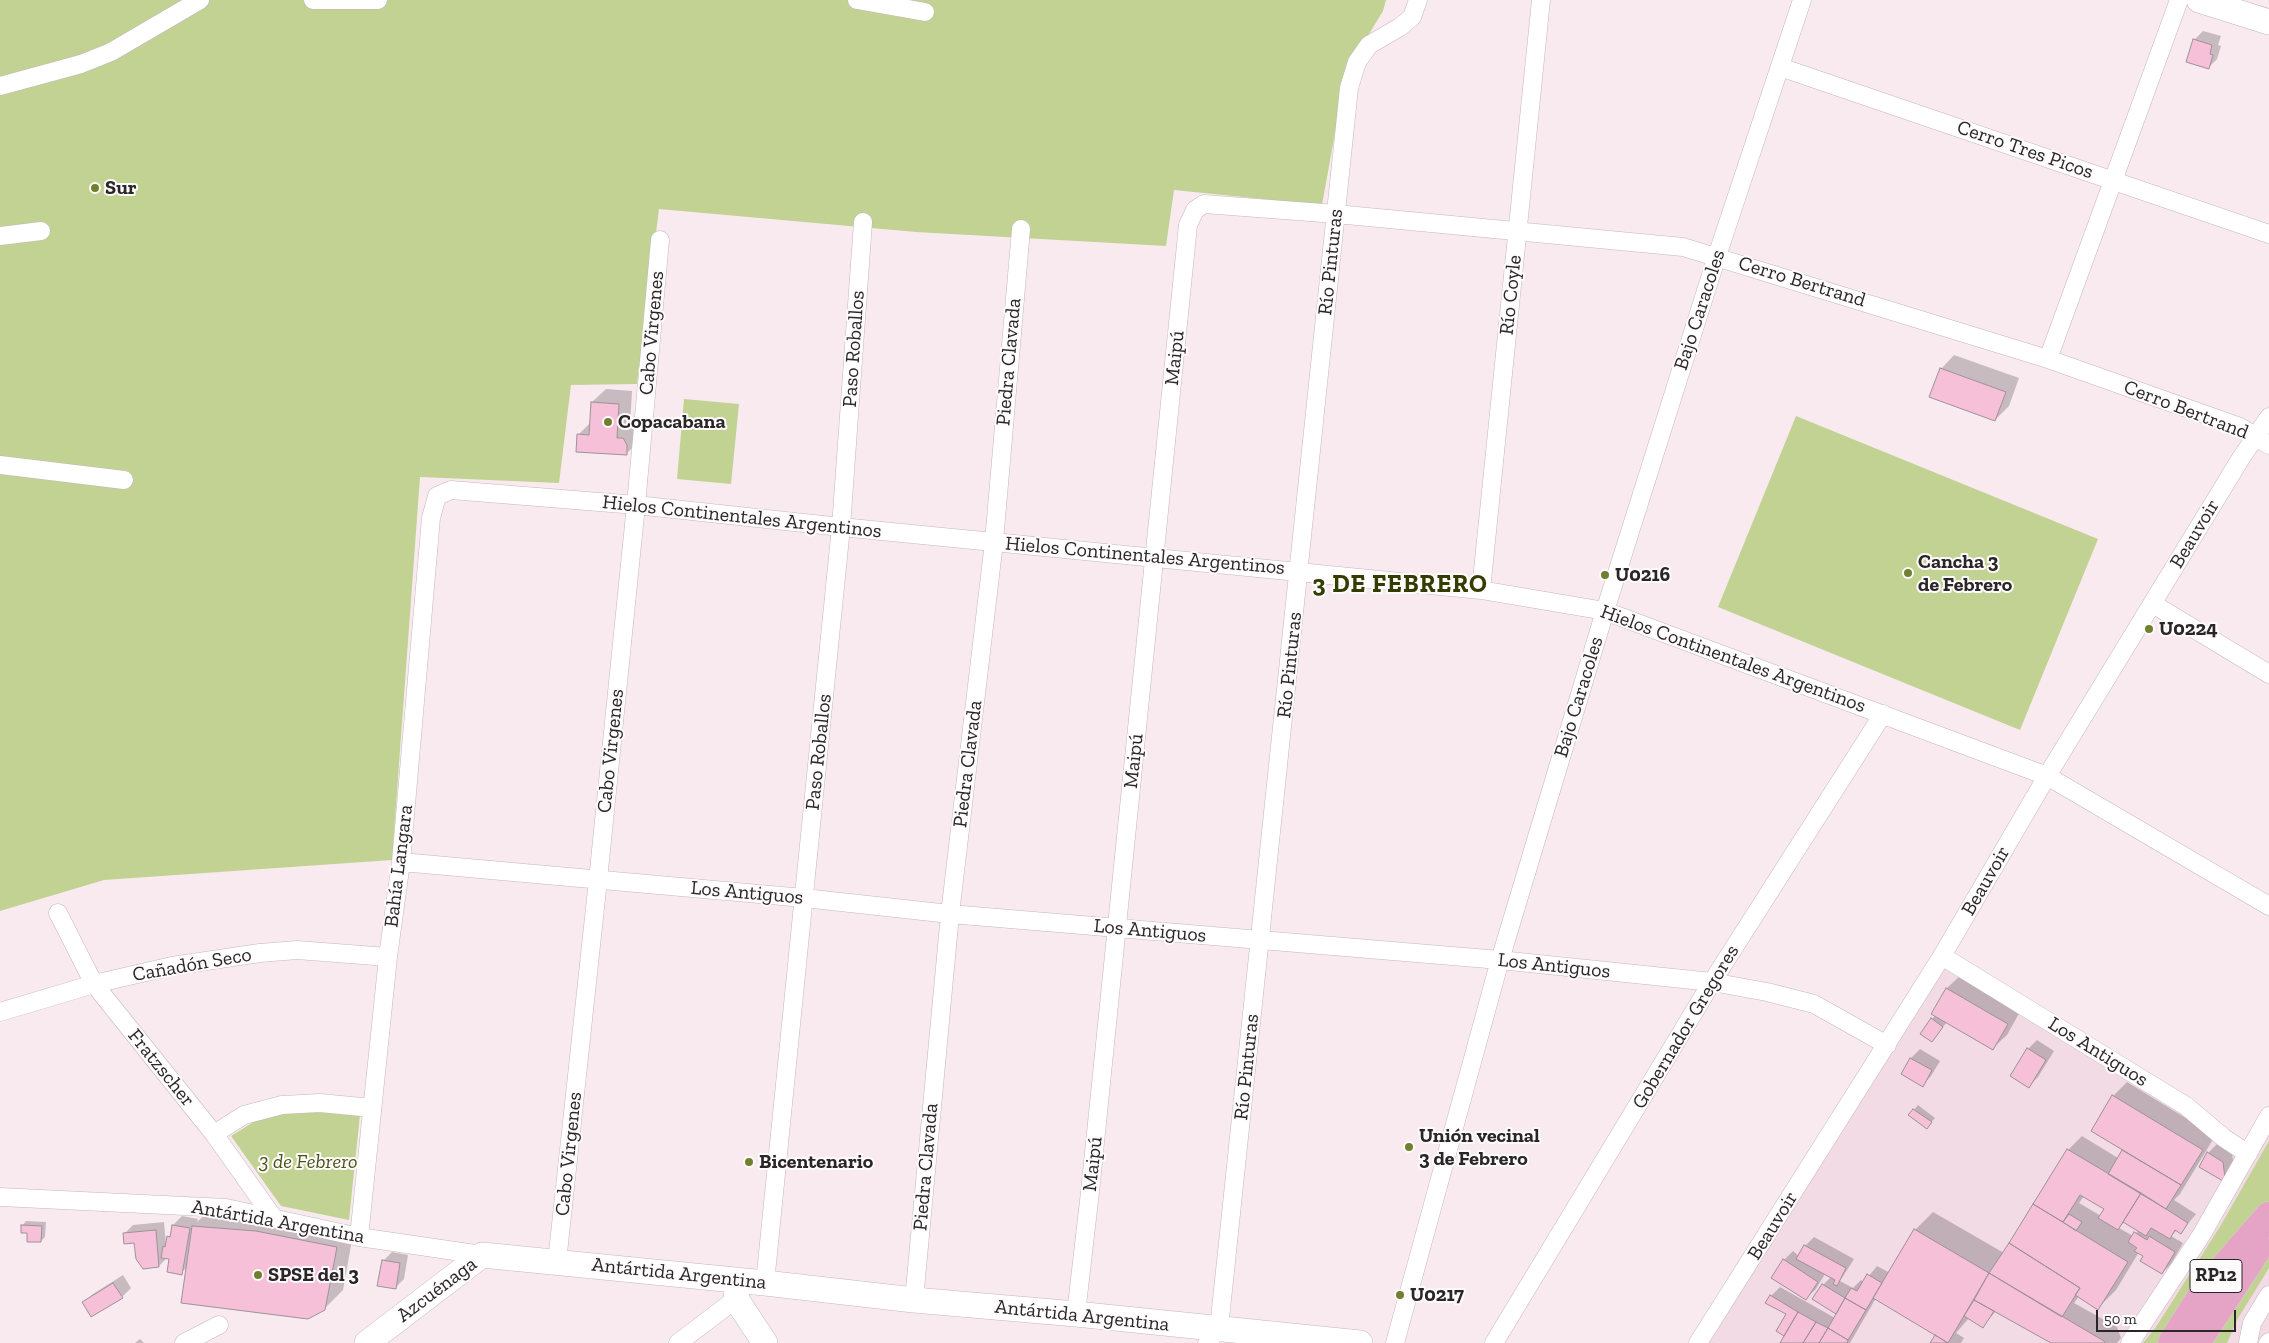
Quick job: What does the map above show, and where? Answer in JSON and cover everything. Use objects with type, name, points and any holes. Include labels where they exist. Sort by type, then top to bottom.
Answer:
[{"type":"main road","name":"RP12","points":[[2172,1343],[2208,1286],[2269,1216]]},
{"type":"main road","name":"RP12","points":[[2196,1343],[2269,1230]]},
{"type":"street","points":[[0,86],[81,64],[111,52],[200,0]]},
{"type":"street","points":[[313,0],[378,0]]},
{"type":"street","points":[[857,0],[925,12]]},
{"type":"street","name":"Río Pinturas","points":[[1213,1336],[1261,939],[1349,88],[1357,62],[1368,46],[1400,27],[1412,16],[1418,0]]},
{"type":"street","name":"Río Coyle","points":[[1481,590],[1541,0]]},
{"type":"street","name":"Bajo Caracoles","points":[[1395,1343],[1500,960],[1605,611],[1717,256],[1802,0]]},
{"type":"street","points":[[2048,359],[2179,0]]},
{"type":"street","points":[[2199,0],[2269,22]]},
{"type":"street","name":"Cerro Tres Picos","points":[[1780,67],[2269,234]]},
{"type":"street","name":"Cerro Bertrand","points":[[1194,210],[1204,204],[1518,230],[1683,247],[2048,359],[2240,427],[2262,441]]},
{"type":"street","name":"Maipú","points":[[1076,1314],[1188,224],[1194,210]]},
{"type":"street","name":"Paso Roballos","points":[[765,1283],[841,528],[863,222]]},
{"type":"street","name":"Piedra Clavada","points":[[914,1300],[950,914],[994,542],[1021,229]]},
{"type":"street","points":[[0,236],[42,231]]},
{"type":"street","name":"Cabo Virgenes","points":[[557,1262],[636,505],[660,240]]},
{"type":"street","name":"Beauvoir","points":[[1698,1343],[1942,956],[2047,776],[2153,604],[2262,441],[2269,417]]},
{"type":"street","points":[[0,465],[124,480]]},
{"type":"street","name":"Hielos Continentales Argentinos","points":[[437,496],[452,490],[636,505],[841,528],[1481,590],[1605,611],[2047,776],[2269,906]]},
{"type":"street","name":"Bahía Langara","points":[[359,1237],[388,957],[401,862],[431,518],[437,496]]},
{"type":"street","points":[[2153,604],[2269,674]]},
{"type":"street","name":"Gobernador Gregores","points":[[1494,1343],[1712,982],[1884,714]]},
{"type":"street","name":"Los Antiguos","points":[[401,862],[804,898],[950,914],[1500,960],[1712,982],[1767,992],[1814,1004],[1887,1045]]},
{"type":"street","name":"Fratzscher","points":[[58,913],[94,984],[214,1134],[273,1218]]},
{"type":"street","name":"Cañadón Seco","points":[[0,1012],[94,984],[172,966],[269,952],[297,950],[388,957]]},
{"type":"street","name":"Los Antiguos","points":[[1942,956],[2186,1106],[2248,1154]]},
{"type":"street","points":[[214,1134],[244,1115],[282,1105],[320,1103],[372,1108]]},
{"type":"street","points":[[2130,1343],[2202,1234],[2269,1116]]},
{"type":"street","name":"Antártida Argentina","points":[[0,1197],[226,1208],[359,1237],[482,1255],[557,1262],[737,1290],[765,1283],[914,1300],[1076,1314],[1213,1336],[1360,1343]]},
{"type":"street","name":"Azcuénaga","points":[[368,1343],[482,1255]]},
{"type":"street","points":[[678,1343],[737,1290],[765,1343]]},
{"type":"street","points":[[2248,1343],[2252,1324],[2269,1295]]},
{"type":"street","points":[[184,1343],[219,1325]]},
{"type":"shaded area","points":[[1942,956],[2248,1154],[2269,1116],[2269,1343],[1698,1343]]},
{"type":"green space","points":[[0,0],[1386,0],[1383,11],[1346,72],[1322,205],[1174,190],[1166,246],[916,232],[659,209],[637,384],[571,385],[559,483],[420,477],[392,860],[104,880],[0,911]]},
{"type":"green space","points":[[684,399],[739,404],[731,484],[677,479]]},
{"type":"green space","name":"Cancha 3 de Febrero","points":[[1796,416],[2098,539],[2020,730],[1718,607]]},
{"type":"green space","name":"3 de Febrero","points":[[317,1111],[360,1115],[349,1220],[281,1206],[231,1136],[255,1121],[286,1113]]},
{"type":"green space","points":[[2269,1141],[2269,1202],[2164,1343],[2143,1343],[2156,1327],[2221,1225]]},
{"type":"green space","points":[[2269,1244],[2269,1268],[2237,1320],[2227,1343],[2205,1343]]},
{"type":"building","points":[[2193,39],[2212,45],[2210,54],[2213,55],[2209,69],[2186,62]]},
{"type":"building","points":[[1940,368],[2006,392],[1995,421],[1929,397]]},
{"type":"building","points":[[591,402],[619,404],[617,438],[623,438],[627,445],[627,455],[576,452],[577,434],[589,435]]},
{"type":"building","points":[[1946,988],[2008,1024],[1993,1050],[1931,1014]]},
{"type":"building","points":[[1931,1018],[1943,1027],[1932,1042],[1920,1034]]},
{"type":"building","points":[[2027,1048],[2046,1060],[2029,1088],[2010,1076]]},
{"type":"building","points":[[1910,1058],[1932,1070],[1923,1087],[1901,1074]]},
{"type":"building","points":[[2112,1095],[2203,1150],[2181,1185],[2091,1131]]},
{"type":"building","points":[[1913,1109],[1932,1122],[1927,1129],[1908,1115]]},
{"type":"building","points":[[2067,1149],[2141,1193],[2118,1230],[2098,1218],[2104,1209],[2080,1195],[2063,1222],[2033,1204]]},
{"type":"building","points":[[2122,1150],[2181,1185],[2166,1209],[2108,1174]]},
{"type":"building","points":[[2207,1152],[2223,1162],[2225,1178],[2223,1181],[2199,1167]]},
{"type":"building","points":[[2141,1193],[2188,1223],[2181,1234],[2175,1230],[2170,1239],[2151,1228],[2146,1236],[2123,1222]]},
{"type":"building","points":[[2033,1204],[2128,1262],[2098,1310],[2075,1295],[2080,1288],[2009,1243]]},
{"type":"building","points":[[2069,1214],[2082,1222],[2076,1231],[2063,1222]]},
{"type":"building","points":[[21,1225],[42,1226],[41,1242],[27,1242],[27,1233],[21,1233]]},
{"type":"building","points":[[172,1225],[190,1228],[182,1275],[167,1272],[169,1259],[161,1258],[167,1236],[170,1237]]},
{"type":"building","name":"SPSE del 3","points":[[192,1226],[256,1231],[337,1247],[325,1310],[308,1319],[181,1303]]},
{"type":"building","points":[[1914,1229],[1989,1273],[1948,1343],[1873,1298]]},
{"type":"building","points":[[156,1230],[159,1267],[143,1269],[136,1259],[134,1243],[124,1244],[123,1233]]},
{"type":"building","points":[[2134,1232],[2147,1240],[2149,1236],[2175,1252],[2162,1274],[2140,1261],[2143,1256],[2134,1251],[2137,1248],[2128,1242]]},
{"type":"building","points":[[2009,1243],[2080,1288],[2062,1317],[1989,1273]]},
{"type":"building","points":[[1804,1245],[1846,1268],[1837,1286],[1833,1284],[1835,1280],[1796,1259]]},
{"type":"building","points":[[1783,1259],[1818,1282],[1806,1300],[1771,1278]]},
{"type":"building","points":[[382,1260],[400,1263],[396,1289],[377,1286]]},
{"type":"building","points":[[1989,1273],[2105,1343],[2051,1343],[1974,1300]]},
{"type":"building","points":[[1867,1274],[1882,1283],[1866,1310],[1845,1298],[1851,1288],[1857,1291]]},
{"type":"building","points":[[113,1283],[123,1298],[91,1317],[82,1302]]},
{"type":"building","points":[[1822,1284],[1845,1298],[1836,1314],[1812,1299]]},
{"type":"building","points":[[1770,1295],[1798,1312],[1784,1336],[1776,1331],[1786,1314],[1765,1303]]},
{"type":"building","points":[[1845,1298],[1866,1310],[1848,1340],[1828,1328]]},
{"type":"building","points":[[1974,1300],[1994,1311],[1983,1328],[1964,1316]]},
{"type":"building","points":[[1798,1312],[1816,1322],[1803,1343],[1780,1343]]},
{"type":"building","points":[[1816,1322],[1828,1328],[1819,1343],[1803,1343]]},
{"type":"building","points":[[1828,1328],[1848,1340],[1847,1343],[1819,1343]]},
{"type":"building","points":[[1935,1335],[1948,1343],[1930,1343]]},
{"type":"place","name":"Sur","points":[[95,188]]},
{"type":"place","name":"Copacabana","points":[[608,422]]},
{"type":"place","name":"Cancha 3 de Febrero","points":[[1908,573]]},
{"type":"place","name":"U0216","points":[[1605,575]]},
{"type":"place","name":"U0224","points":[[2149,629]]},
{"type":"place","name":"Unión vecinal 3 de Febrero","points":[[1409,1147]]},
{"type":"place","name":"Bicentenario","points":[[749,1162]]},
{"type":"place","name":"SPSE del 3","points":[[258,1275]]},
{"type":"place","name":"U0217","points":[[1400,1295]]},
{"type":"district","name":"3 DE FEBRERO","points":[[1400,585]]}]
